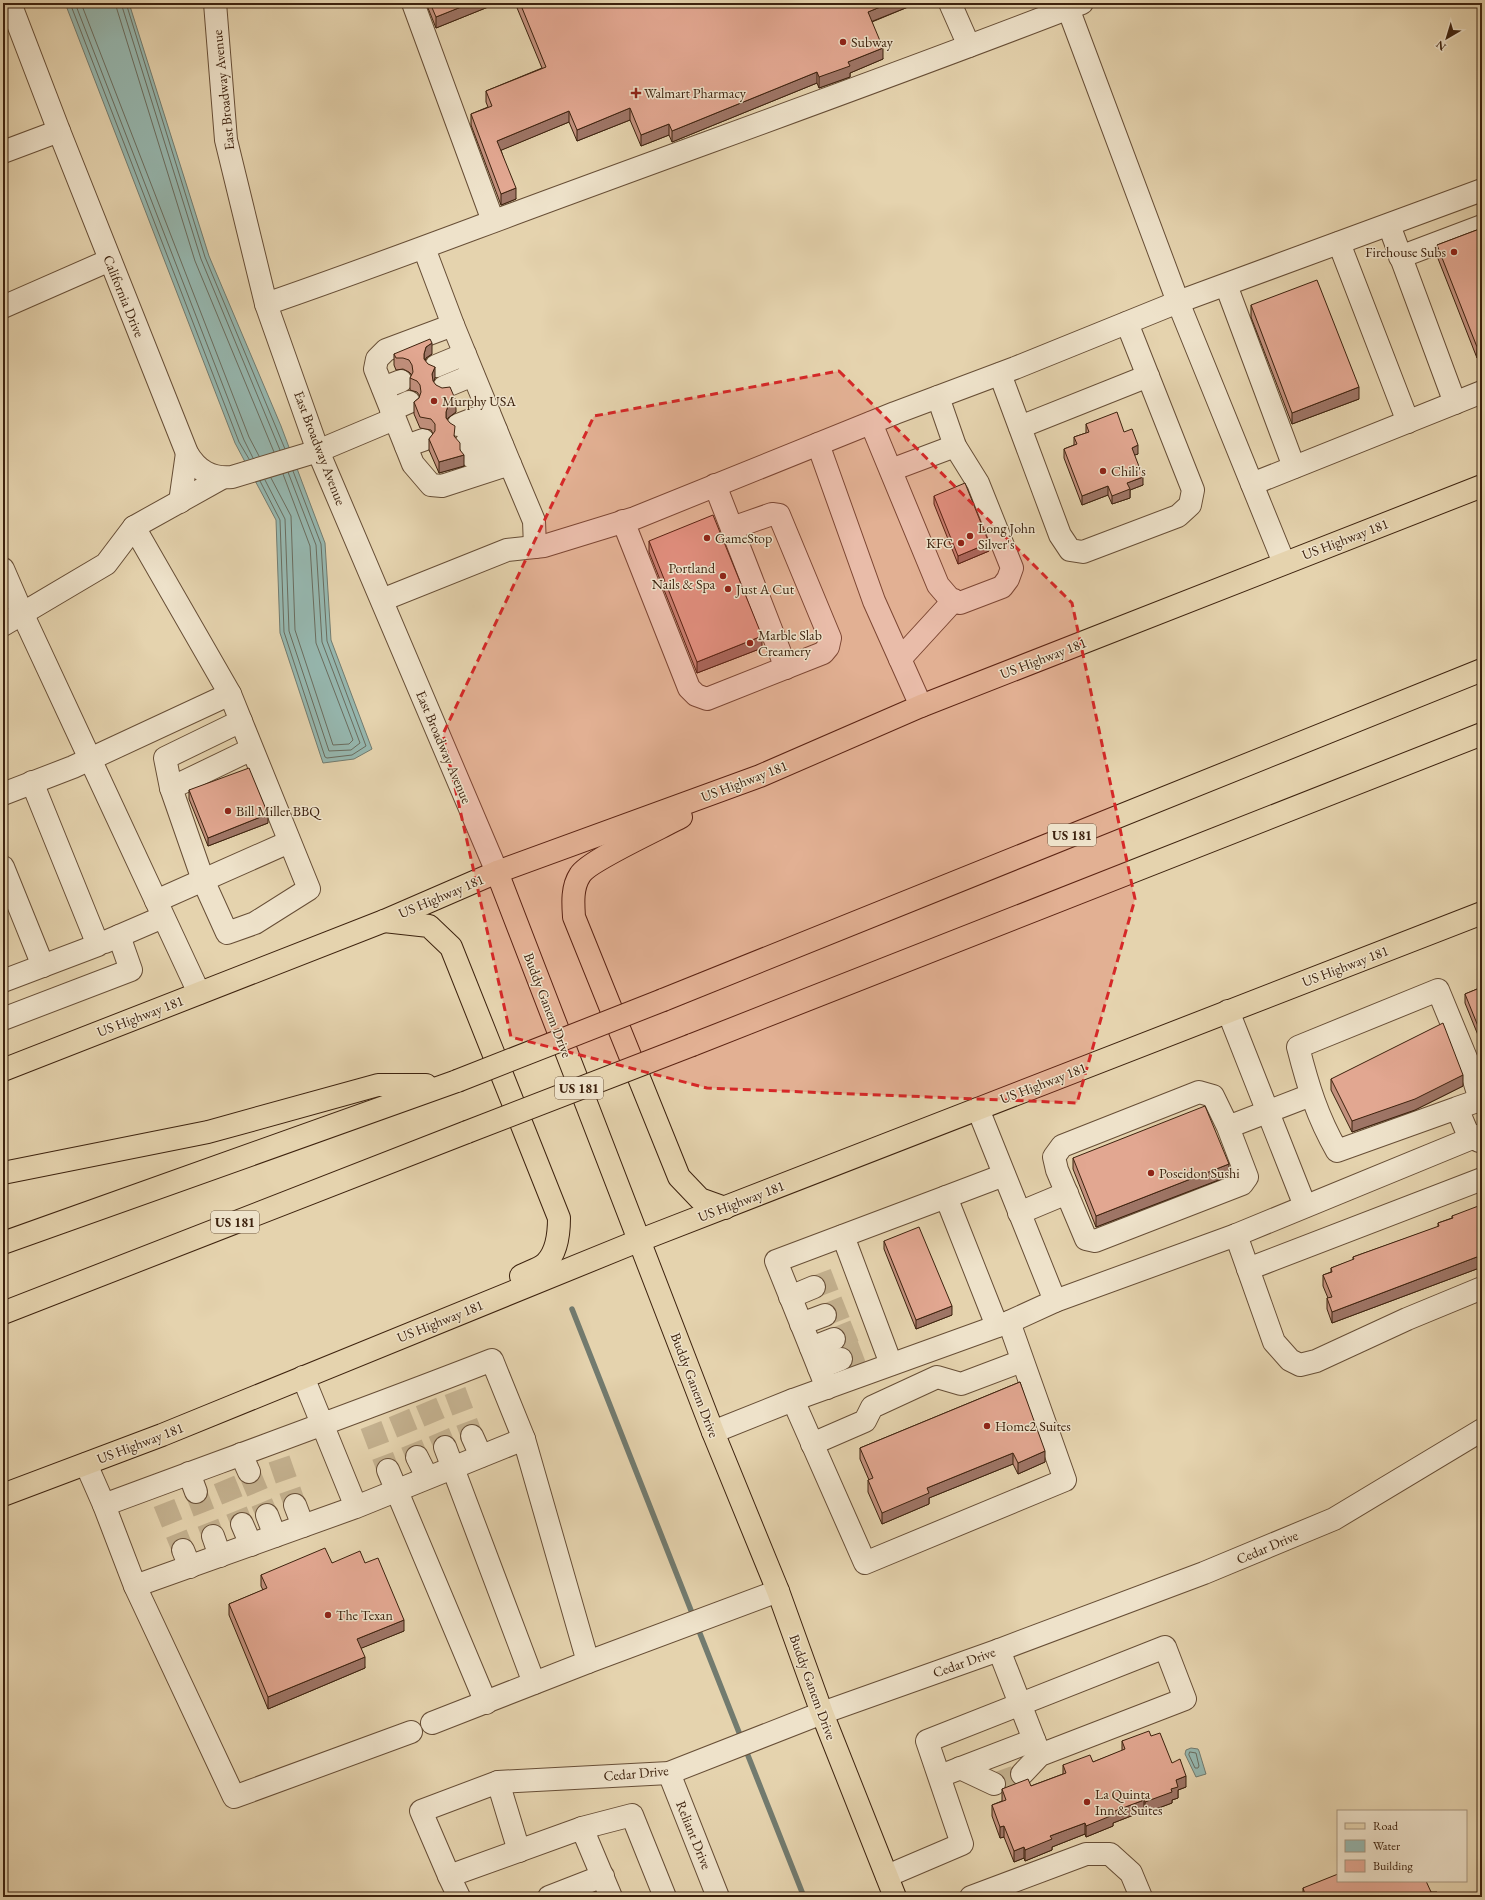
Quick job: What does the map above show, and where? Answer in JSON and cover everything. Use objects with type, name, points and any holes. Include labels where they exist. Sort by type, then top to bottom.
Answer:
[{"type":"main road","name":"US Highway 181","points":[[3,1070],[384,921],[497,872],[760,776],[921,706],[1482,486]]},
{"type":"main road","name":"US 181","points":[[3,1243],[449,1083],[663,1000],[1482,670]]},
{"type":"main road","name":"US 181","points":[[3,1313],[1477,738]]},
{"type":"main road","points":[[725,1208],[700,1199],[679,1177],[574,916],[572,899],[580,874],[603,858],[760,776]]},
{"type":"main road","name":"Buddy Ganem Drive","points":[[497,872],[638,1241],[713,1432],[778,1591],[822,1713],[895,1897]]},
{"type":"main road","name":"US Highway 181","points":[[3,1495],[86,1464],[638,1241],[1482,913]]},
{"type":"main road","points":[[384,921],[429,926],[451,947],[559,1218],[557,1241],[546,1263],[434,1324]]},
{"type":"main road","points":[[3,1173],[208,1132],[378,1085],[449,1083]]},
{"type":"street","name":"California Drive","points":[[10,3],[58,131],[187,453],[194,464],[202,472],[222,478],[232,478],[250,471],[318,451],[398,410]]},
{"type":"street","name":"East Broadway Avenue","points":[[215,3],[226,140],[266,304],[318,451],[497,872]]},
{"type":"street","points":[[413,3],[493,221]]},
{"type":"street","points":[[950,3],[969,46]]},
{"type":"street","points":[[266,304],[424,248],[493,221],[1075,6],[1178,302],[1284,563]]},
{"type":"street","points":[[3,152],[58,131]]},
{"type":"street","points":[[382,600],[508,550],[544,546],[623,522],[871,422],[1000,374],[1178,302],[1482,190]]},
{"type":"street","points":[[1389,225],[1455,403]]},
{"type":"street","points":[[1400,257],[1482,226]]},
{"type":"street","points":[[1339,243],[1408,422]]},
{"type":"street","points":[[424,248],[459,340],[534,521],[535,547]]},
{"type":"street","points":[[3,307],[110,260]]},
{"type":"street","points":[[1226,285],[1294,467]]},
{"type":"street","points":[[1000,374],[1060,535],[1070,550],[1083,552],[1178,516],[1190,505],[1193,490],[1127,323]]},
{"type":"street","points":[[433,359],[459,340]]},
{"type":"street","points":[[459,340],[386,350],[377,359],[375,369],[389,377],[398,410],[422,459],[431,485],[442,486],[500,438]]},
{"type":"street","points":[[444,387],[474,374]]},
{"type":"street","points":[[1020,427],[1148,376]]},
{"type":"street","points":[[1252,484],[1482,392]]},
{"type":"street","points":[[871,422],[938,585],[950,599],[960,603],[1002,587],[1008,579],[1012,568],[978,483],[955,446],[938,397]]},
{"type":"street","points":[[500,438],[465,442],[500,438]]},
{"type":"street","points":[[818,444],[874,601],[921,706]]},
{"type":"street","points":[[891,470],[955,446]]},
{"type":"street","points":[[180,502],[187,453]]},
{"type":"street","points":[[3,625],[23,615],[106,564],[134,527],[222,478]]},
{"type":"street","points":[[716,485],[786,668]]},
{"type":"street","points":[[623,522],[690,688],[696,695],[707,699],[823,653],[828,647],[830,638],[779,515],[772,514],[732,528]]},
{"type":"street","points":[[134,527],[230,694],[309,889],[255,923],[227,933],[203,880],[171,788],[165,758],[240,721]]},
{"type":"street","points":[[3,569],[199,993]]},
{"type":"street","points":[[900,659],[954,600]]},
{"type":"street","points":[[3,794],[90,759],[230,694]]},
{"type":"street","points":[[171,788],[252,749]]},
{"type":"street","points":[[32,782],[98,945]]},
{"type":"street","points":[[3,981],[119,936],[203,880],[289,842]]},
{"type":"street","points":[[3,867],[43,966]]},
{"type":"street","points":[[3,1019],[131,970],[119,936]]},
{"type":"street","points":[[1438,990],[1471,1070],[1480,1100],[1458,1108],[1337,1151],[1324,1128],[1311,1095],[1298,1047],[1438,990]]},
{"type":"street","points":[[1228,1011],[1305,1206]]},
{"type":"street","points":[[1199,1092],[1213,1096],[1228,1128],[1247,1177],[1242,1184],[1095,1241],[1086,1239],[1057,1170],[1054,1157],[1062,1146],[1199,1092]]},
{"type":"street","points":[[1228,1128],[1268,1110],[1311,1095]]},
{"type":"street","points":[[823,1378],[891,1364],[1003,1324],[1055,1301],[1236,1235],[1305,1206],[1476,1144],[1458,1108]]},
{"type":"street","points":[[978,1109],[1055,1301]]},
{"type":"street","points":[[823,1378],[776,1261],[1004,1174]]},
{"type":"street","points":[[1248,1269],[1482,1179]]},
{"type":"street","points":[[1019,1213],[1067,1193]]},
{"type":"street","points":[[793,1400],[865,1563],[1064,1480],[1022,1361],[1003,1324],[946,1197]]},
{"type":"street","points":[[1236,1235],[1274,1342],[1290,1360],[1300,1364],[1316,1361],[1482,1288]]},
{"type":"street","points":[[843,1236],[850,1274],[870,1325],[876,1345],[891,1364]]},
{"type":"street","points":[[790,1297],[814,1287]]},
{"type":"street","points":[[801,1324],[825,1315]]},
{"type":"street","points":[[811,1348],[834,1339]]},
{"type":"street","points":[[713,1432],[793,1400],[823,1378],[841,1359]]},
{"type":"street","points":[[104,1505],[161,1494],[245,1463],[275,1450],[323,1423],[367,1417],[452,1384],[492,1360],[524,1439],[588,1662]]},
{"type":"street","points":[[812,1444],[865,1421],[872,1407],[937,1377],[961,1384],[1022,1361]]},
{"type":"street","points":[[303,1377],[356,1507]]},
{"type":"street","name":"Cedar Drive","points":[[450,1876],[421,1811],[498,1782],[669,1773],[822,1713],[999,1650],[1204,1573],[1334,1519],[1482,1430]]},
{"type":"street","points":[[472,1436],[481,1456]]},
{"type":"street","points":[[135,1586],[186,1558],[220,1556],[356,1507],[524,1439]]},
{"type":"street","points":[[445,1447],[534,1683]]},
{"type":"street","points":[[417,1457],[427,1477]]},
{"type":"street","points":[[86,1464],[104,1505],[135,1586],[234,1797],[411,1732]]},
{"type":"street","points":[[388,1470],[486,1703]]},
{"type":"street","points":[[295,1505],[303,1526]]},
{"type":"street","points":[[267,1515],[275,1536]]},
{"type":"street","points":[[242,1524],[251,1545]]},
{"type":"street","points":[[213,1536],[220,1556]]},
{"type":"street","points":[[432,1723],[588,1662],[778,1591]]},
{"type":"street","points":[[887,1876],[962,1844],[950,1772],[927,1741],[1165,1647],[1185,1699],[1037,1747],[950,1772]]},
{"type":"street","points":[[999,1650],[1037,1747]]},
{"type":"street","points":[[1022,1774],[1037,1747]]},
{"type":"street","points":[[950,1772],[994,1784]]},
{"type":"street","name":"Reliant Drive","points":[[669,1773],[718,1897]]},
{"type":"street","points":[[498,1782],[519,1851]]},
{"type":"street","points":[[459,1897],[450,1876],[582,1828],[632,1815],[665,1897]]},
{"type":"street","points":[[582,1828],[611,1897]]},
{"type":"street","points":[[971,1897],[1086,1854],[1110,1854],[1131,1873],[1141,1897]]},
{"type":"street","points":[[549,1897],[602,1876]]},
{"type":"highlighted area","points":[[839,371],[1072,603],[1135,899],[1077,1103],[707,1088],[511,1037],[443,734],[594,416]]},
{"type":"water","points":[[65,3],[129,3],[209,256],[281,426],[325,543],[331,640],[372,749],[354,759],[323,763],[280,633],[276,520],[235,443]]},
{"type":"water","points":[[1191,1748],[1198,1749],[1206,1774],[1196,1777],[1185,1754],[1186,1750]]},
{"type":"building","points":[[430,3],[471,3],[436,17]]},
{"type":"building","points":[[520,3],[890,3],[868,12],[883,48],[848,62],[850,66],[819,77],[817,72],[672,131],[669,124],[641,135],[630,108],[577,130],[569,111],[497,141],[516,188],[501,194],[471,114],[492,106],[486,91],[546,67]]},
{"type":"building","points":[[1482,228],[1482,345],[1477,347],[1437,245]]},
{"type":"building","points":[[1317,280],[1359,387],[1292,413],[1251,305]]},
{"type":"building","points":[[430,339],[432,343],[426,347],[424,359],[428,364],[435,367],[432,374],[433,381],[436,385],[442,388],[450,387],[456,401],[448,406],[446,418],[455,426],[454,436],[460,443],[460,450],[464,455],[439,462],[429,439],[435,431],[435,424],[431,419],[420,417],[414,402],[419,398],[421,392],[420,385],[417,381],[410,378],[413,372],[412,365],[409,360],[396,358],[394,354]]},
{"type":"building","name":"Chili's","points":[[1117,412],[1124,432],[1132,429],[1138,445],[1132,448],[1143,477],[1127,483],[1130,489],[1112,496],[1108,486],[1082,496],[1064,449],[1077,444],[1074,437],[1089,432],[1086,424]]},
{"type":"building","points":[[965,483],[989,543],[958,556],[934,496]]},
{"type":"building","points":[[713,515],[762,636],[697,662],[649,541]]},
{"type":"building","name":"Bill Miller BBQ","points":[[249,768],[268,814],[208,838],[189,790]]},
{"type":"building","points":[[1482,987],[1482,1036],[1465,994]]},
{"type":"building","points":[[1443,1023],[1463,1075],[1415,1099],[1352,1121],[1331,1079]]},
{"type":"building","name":"Poseidon Sushi","points":[[1205,1106],[1229,1164],[1096,1216],[1073,1158]]},
{"type":"building","points":[[1481,1205],[1482,1255],[1332,1312],[1327,1298],[1332,1297],[1323,1275],[1332,1272],[1331,1268],[1354,1259],[1353,1257],[1439,1226],[1438,1223],[1453,1218],[1452,1216]]},
{"type":"building","points":[[919,1227],[952,1306],[916,1320],[884,1241]]},
{"type":"building","name":"Home2 Suites","points":[[1020,1382],[1045,1451],[1018,1463],[1013,1453],[927,1488],[929,1493],[882,1513],[868,1480],[873,1478],[860,1448]]},
{"type":"building","points":[[325,1548],[332,1563],[360,1551],[365,1563],[378,1558],[404,1620],[357,1639],[365,1657],[268,1697],[229,1604],[267,1588],[261,1575]]},
{"type":"building","name":"La Quinta Inn & Suites","points":[[1149,1731],[1151,1736],[1160,1733],[1172,1763],[1180,1759],[1186,1776],[1176,1780],[1178,1787],[1171,1789],[1172,1792],[1145,1802],[1144,1800],[1112,1812],[1113,1815],[1086,1826],[1085,1823],[1050,1836],[1052,1839],[1025,1850],[1024,1847],[1014,1851],[1004,1826],[1000,1827],[992,1805],[1006,1800],[1002,1789],[1028,1779],[1031,1786],[1066,1773],[1063,1765],[1090,1755],[1093,1762],[1125,1749],[1122,1741]]},
{"type":"building","points":[[1337,1874],[1337,1882],[1426,1882],[1431,1892],[1437,1892],[1440,1897],[1306,1897],[1303,1888]]},
{"type":"waterway","points":[[572,1309],[694,1618]]},
{"type":"waterway","points":[[697,1626],[742,1740]]},
{"type":"waterway","points":[[745,1748],[804,1897]]},
{"type":"tunnel","points":[[814,1287],[843,1276]]},
{"type":"tunnel","points":[[825,1315],[855,1303]]},
{"type":"tunnel","points":[[834,1339],[864,1327]]},
{"type":"tunnel","points":[[841,1359],[870,1348]]},
{"type":"tunnel","points":[[455,1391],[472,1436]]},
{"type":"tunnel","points":[[426,1402],[445,1447]]},
{"type":"tunnel","points":[[399,1413],[417,1457]]},
{"type":"tunnel","points":[[371,1425],[388,1470]]},
{"type":"tunnel","points":[[279,1459],[295,1505]]},
{"type":"tunnel","points":[[249,1472],[267,1515]]},
{"type":"tunnel","points":[[224,1480],[242,1524]]},
{"type":"tunnel","points":[[196,1492],[213,1536]]},
{"type":"tunnel","points":[[164,1503],[183,1550]]},
{"type":"tunnel","points":[[994,1784],[1022,1774]]},
{"type":"place","name":"Subway","points":[[843,42]]},
{"type":"place","name":"Walmart Pharmacy","points":[[636,93]]},
{"type":"place","name":"Firehouse Subs","points":[[1454,252]]},
{"type":"place","name":"Murphy USA","points":[[434,401]]},
{"type":"place","name":"Chili's","points":[[1103,471]]},
{"type":"place","name":"Long John Silver's","points":[[970,536]]},
{"type":"place","name":"GameStop","points":[[707,538]]},
{"type":"place","name":"KFC","points":[[961,543]]},
{"type":"place","name":"Portland Nails & Spa","points":[[723,576]]},
{"type":"place","name":"Just A Cut","points":[[728,589]]},
{"type":"place","name":"Marble Slab Creamery","points":[[750,643]]},
{"type":"place","name":"Bill Miller BBQ","points":[[228,811]]},
{"type":"place","name":"Poseidon Sushi","points":[[1151,1173]]},
{"type":"place","name":"Home2 Suites","points":[[987,1426]]},
{"type":"place","name":"The Texan","points":[[328,1615]]},
{"type":"place","name":"La Quinta Inn & Suites","points":[[1087,1802]]}]
